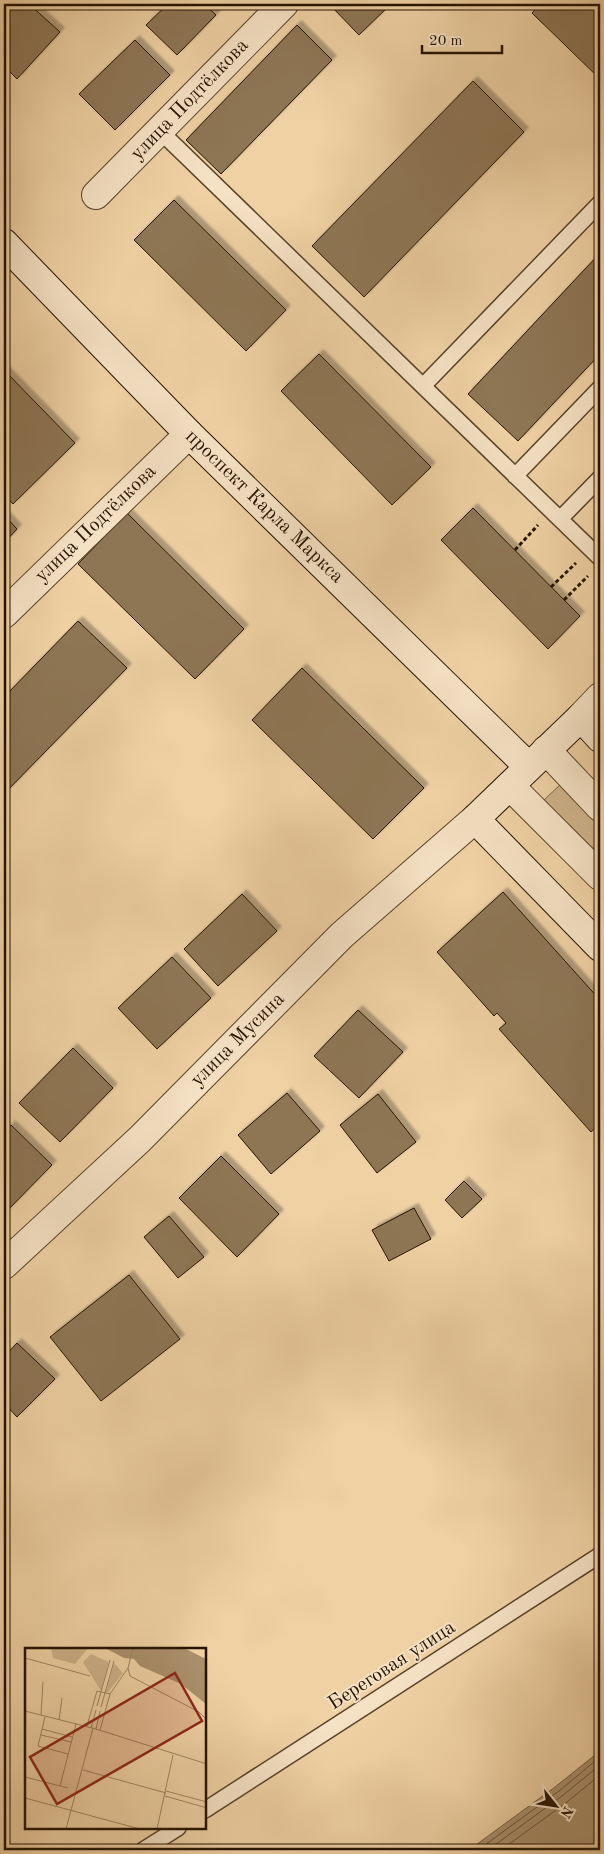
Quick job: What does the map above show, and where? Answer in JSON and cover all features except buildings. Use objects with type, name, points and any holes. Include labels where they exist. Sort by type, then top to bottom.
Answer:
[{"type":"street","name":"улица Подтёлкова","points":[[96,195],[284,4]]},
{"type":"street","name":"проспект Карла Маркса","points":[[4,243],[188,434],[528,768],[600,876]]},
{"type":"street","name":"улица Подтёлкова","points":[[4,614],[188,434]]},
{"type":"street","points":[[600,697],[580,717],[600,738]]},
{"type":"street","name":"улица Мусина","points":[[4,1265],[140,1139],[342,935],[476,819],[580,717]]},
{"type":"street","name":"проспект Карла Маркса","points":[[528,768],[600,807]]},
{"type":"street","points":[[476,819],[600,947]]},
{"type":"lane","points":[[160,131],[556,515],[595,559]]},
{"type":"lane","points":[[423,386],[600,203]]},
{"type":"lane","points":[[515,476],[600,388]]},
{"type":"lane","points":[[556,515],[600,478]]},
{"type":"lane","name":"Береговая улица","points":[[206,1809],[600,1555]]},
{"type":"lane","points":[[143,1850],[176,1829]]},
{"type":"path","points":[[515,550],[556,515]]},
{"type":"path","points":[[551,586],[595,559]]},
{"type":"path","points":[[564,600],[595,559]]},
{"type":"shaded area","points":[[563,782],[600,820],[600,856],[598,859],[542,802]]},
{"type":"water","points":[[600,1751],[600,1850],[469,1850],[555,1787]]}]
